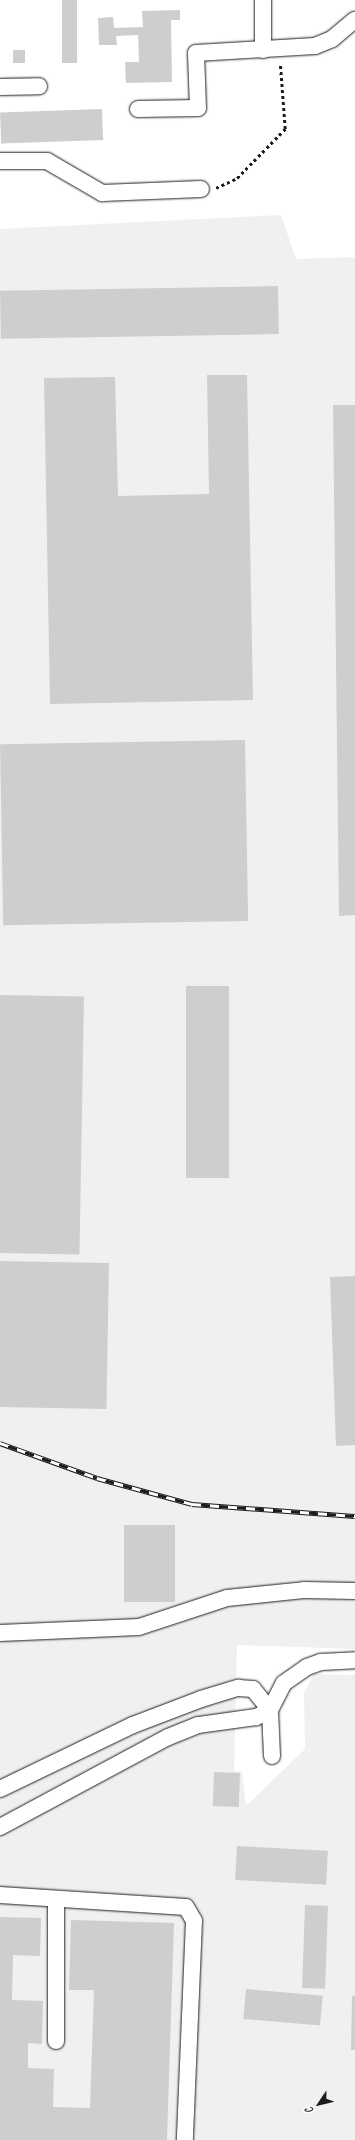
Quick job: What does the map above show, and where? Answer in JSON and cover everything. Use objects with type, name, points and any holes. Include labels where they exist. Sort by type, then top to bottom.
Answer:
[{"type":"street","points":[[257,51],[263,0]]},
{"type":"street","points":[[138,108],[198,108],[196,53],[280,50],[315,46],[332,39],[355,20]]},
{"type":"street","points":[[0,87],[38,86]]},
{"type":"street","points":[[0,162],[47,161],[102,193],[201,189]]},
{"type":"street","points":[[0,1633],[139,1627],[227,1598],[304,1590],[355,1592]]},
{"type":"street","points":[[272,1756],[270,1710],[276,1694],[294,1674],[321,1662],[355,1660]]},
{"type":"street","points":[[0,1789],[134,1725],[224,1692],[238,1688],[253,1689],[270,1710]]},
{"type":"street","points":[[0,1827],[168,1737],[198,1726],[256,1717],[270,1710]]},
{"type":"street","points":[[0,1895],[186,1907],[194,1921],[184,2140]]},
{"type":"street","points":[[56,1899],[56,2040]]},
{"type":"path","points":[[201,189],[231,183],[285,129],[280,50]]},
{"type":"shaded area","points":[[281,215],[296,259],[355,257],[355,1649],[237,1645],[234,1771],[242,1771],[246,1806],[305,1749],[304,1693],[314,1674],[355,1675],[355,2140],[0,2140],[0,229]]},
{"type":"building","points":[[62,0],[77,0],[77,63],[62,63]]},
{"type":"building","points":[[180,10],[180,20],[171,20],[172,82],[126,83],[125,62],[139,62],[138,35],[116,36],[117,45],[99,45],[98,18],[113,17],[114,28],[143,27],[142,11]]},
{"type":"building","points":[[13,50],[25,50],[25,63],[13,63]]},
{"type":"building","points":[[102,109],[103,140],[1,144],[0,113]]},
{"type":"building","points":[[278,286],[279,334],[1,339],[0,291]]},
{"type":"building","points":[[207,375],[247,375],[253,700],[50,704],[44,378],[115,377],[118,496],[209,494]]},
{"type":"building","points":[[333,405],[355,405],[355,915],[339,916]]},
{"type":"building","points":[[245,740],[248,921],[3,925],[0,744]]},
{"type":"building","points":[[186,986],[229,986],[229,1178],[186,1178]]},
{"type":"building","points":[[0,995],[84,996],[79,1254],[0,1253]]},
{"type":"building","points":[[0,1261],[109,1263],[106,1409],[0,1407]]},
{"type":"building","points":[[355,1276],[355,1445],[336,1446],[330,1277]]},
{"type":"building","points":[[124,1525],[175,1525],[175,1602],[124,1602]]},
{"type":"building","points":[[214,1772],[240,1773],[239,1807],[213,1806]]},
{"type":"building","points":[[237,1846],[328,1851],[326,1885],[235,1880]]},
{"type":"building","points":[[305,1905],[328,1906],[325,1989],[302,1988]]},
{"type":"building","points":[[0,1917],[41,1918],[40,1956],[13,1955],[12,2000],[43,2001],[42,2044],[28,2043],[28,2068],[54,2069],[53,2107],[90,2108],[94,1990],[69,1990],[71,1920],[174,1923],[167,2140],[0,2140]]},
{"type":"building","points":[[246,1989],[323,1996],[320,2026],[243,2019]]},
{"type":"building","points":[[352,1996],[355,1996],[355,2050],[351,2050]]},
{"type":"railway","points":[[0,1443],[97,1478],[192,1504],[355,1516]]}]
